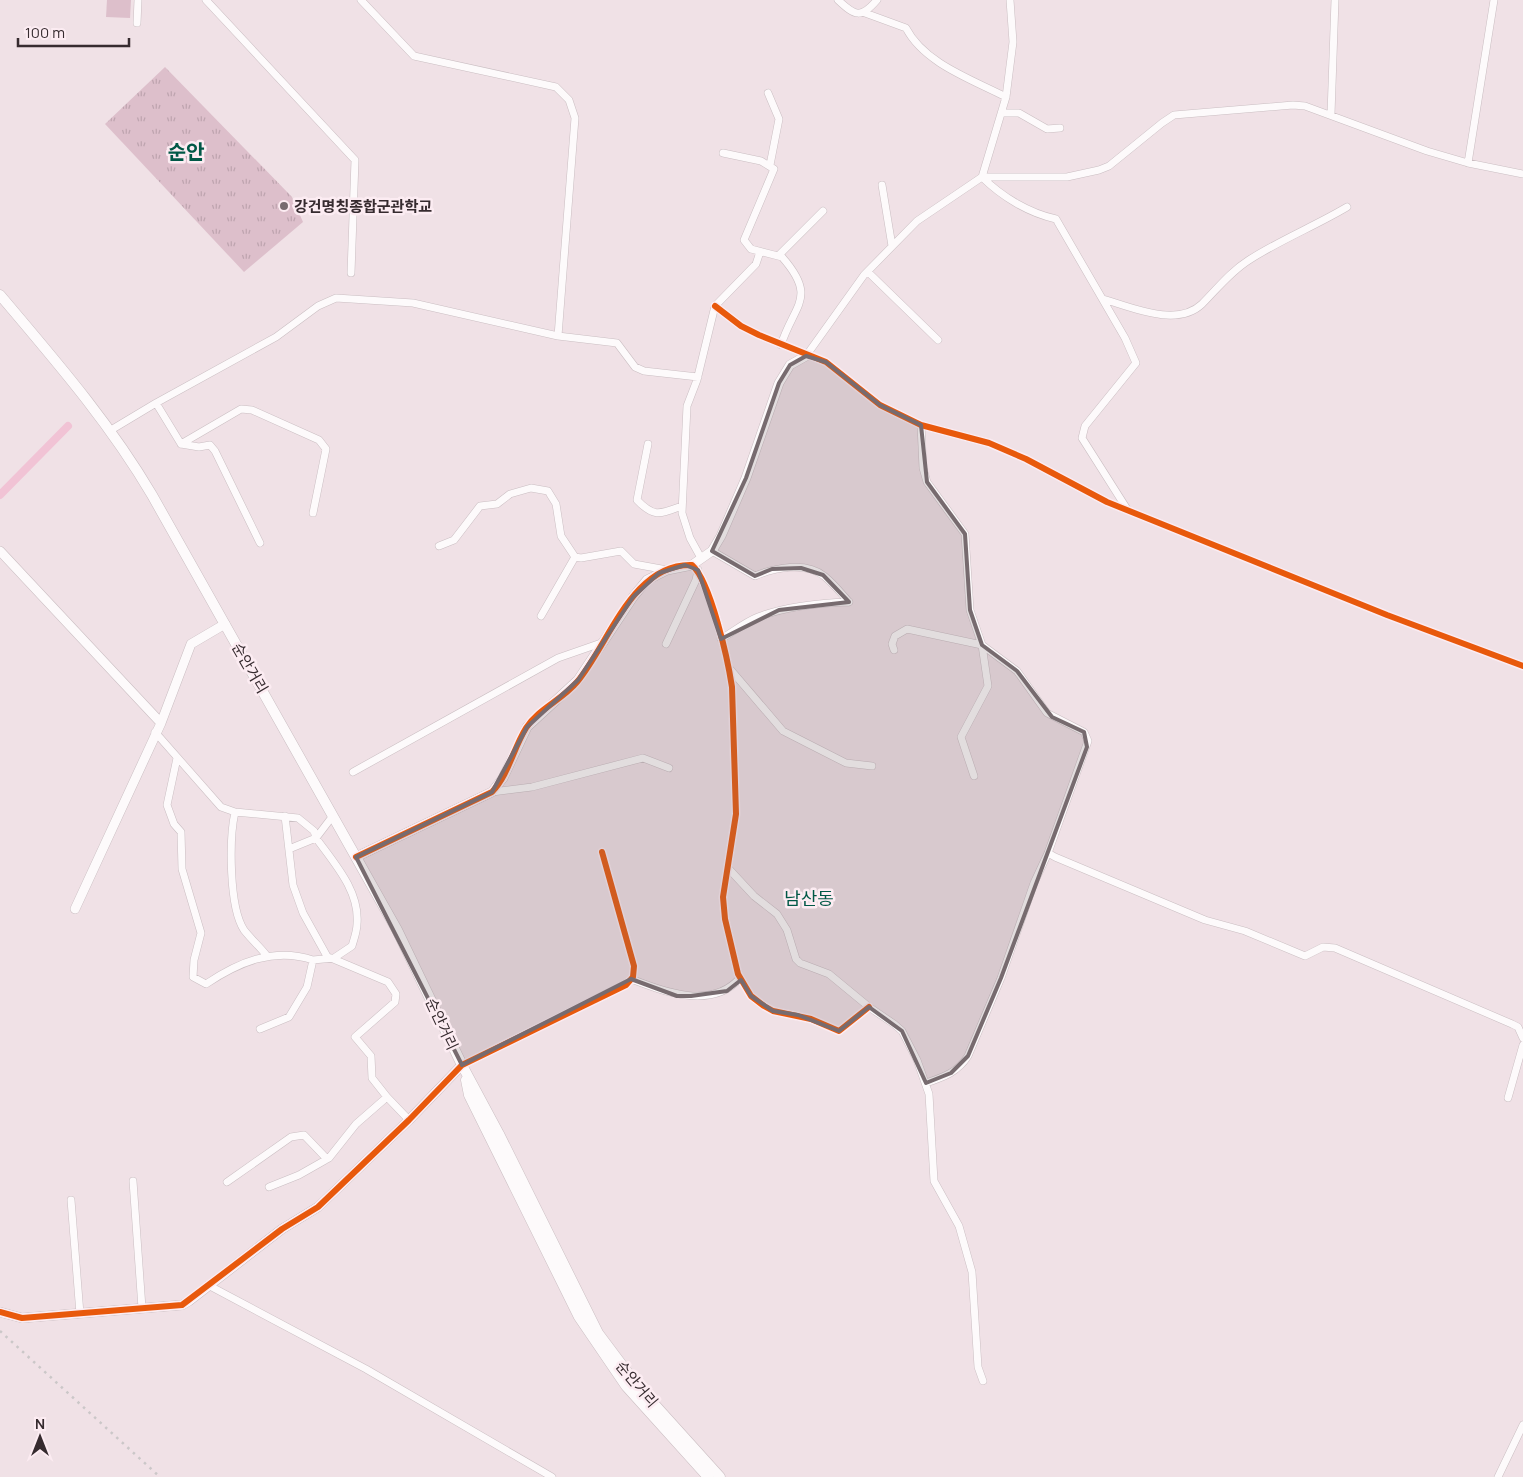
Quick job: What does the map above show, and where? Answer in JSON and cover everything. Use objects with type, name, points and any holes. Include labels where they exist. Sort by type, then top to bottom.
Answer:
[{"type":"main road","name":"순안거리","points":[[0,295],[111,430],[152,495],[397,930],[462,1065],[499,1134],[598,1333],[637,1385],[720,1477]]},
{"type":"main road","name":"순안거리","points":[[462,1065],[469,1095],[580,1317],[626,1386],[708,1477]]},
{"type":"street","points":[[137,23],[138,0]]},
{"type":"street","points":[[206,0],[355,160],[351,273]]},
{"type":"street","points":[[361,0],[414,56],[556,87],[569,100],[575,118],[558,336]]},
{"type":"street","points":[[838,0],[853,13],[864,13],[906,28],[913,42],[930,56],[1006,97]]},
{"type":"street","points":[[864,13],[877,0]]},
{"type":"street","points":[[982,177],[1006,97],[1013,42],[1010,0]]},
{"type":"street","points":[[1331,114],[1335,0]]},
{"type":"street","points":[[1468,163],[1494,0]]},
{"type":"street","points":[[768,93],[778,120],[770,165]]},
{"type":"street","points":[[666,644],[696,580],[695,568],[700,558],[712,551],[729,520],[779,382],[790,365],[806,356],[868,272],[916,221],[982,177],[1067,177],[1100,170],[1109,166],[1162,123],[1181,113],[1293,105],[1305,106],[1331,114],[1389,138],[1468,163],[1523,174]]},
{"type":"street","points":[[1002,113],[1019,113],[1047,128],[1060,128]]},
{"type":"street","points":[[724,153],[770,165],[774,169],[744,240],[752,249],[778,255],[787,262],[796,277],[802,300],[781,345]]},
{"type":"street","points":[[982,177],[997,192],[1042,216],[1056,219],[1103,300],[1136,363],[1085,426],[1082,438],[1127,510]]},
{"type":"street","points":[[882,185],[892,246]]},
{"type":"street","points":[[1103,300],[1160,316],[1191,310],[1200,306],[1223,281],[1248,260],[1346,207]]},
{"type":"street","points":[[778,255],[823,211]]},
{"type":"street","points":[[700,558],[690,538],[682,506],[687,406],[698,377],[715,306],[756,264],[760,252]]},
{"type":"street","points":[[868,272],[938,340]]},
{"type":"street","points":[[111,430],[156,402],[276,337],[318,306],[336,298],[413,303],[558,336],[617,343],[635,366],[644,371],[698,377]]},
{"type":"street","points":[[715,306],[741,326],[806,356],[826,362],[880,404],[921,425],[989,444],[1127,510],[1387,615],[1523,666]]},
{"type":"street","points":[[156,402],[181,444],[199,447],[210,445],[260,543]]},
{"type":"street","points":[[181,444],[241,409],[252,410],[319,440],[326,449],[314,513]]},
{"type":"street","points":[[921,425],[923,468],[927,482],[965,534],[970,610],[982,645],[988,686],[960,737],[974,776]]},
{"type":"street","points":[[648,444],[637,500],[653,513],[662,514],[682,506]]},
{"type":"street","points":[[439,546],[454,540],[480,506],[497,504],[510,494],[532,488],[548,491],[553,498],[561,536],[575,557],[581,558],[621,550],[634,564],[667,570],[695,568]]},
{"type":"street","points":[[0,551],[161,722]]},
{"type":"street","points":[[712,551],[755,576],[772,569],[801,568],[823,575],[849,602],[826,603],[779,610],[756,618],[721,639]]},
{"type":"street","points":[[541,616],[575,557]]},
{"type":"street","points":[[695,568],[705,582],[730,668],[737,805],[723,907],[732,953],[740,978],[751,996],[773,1011],[811,1019],[839,1030],[869,1007]]},
{"type":"street","points":[[492,792],[503,778],[527,727],[578,680],[647,580],[667,570]]},
{"type":"street","points":[[74,909],[161,722],[191,644],[225,624]]},
{"type":"street","points":[[894,650],[892,644],[895,636],[907,629],[982,645],[1017,671],[1052,717],[1078,728],[1086,736],[1087,748],[1048,853],[1034,883],[1001,978],[968,1056],[962,1065],[951,1073],[926,1083]]},
{"type":"street","points":[[353,772],[558,658],[604,642]]},
{"type":"street","points":[[730,668],[783,731],[846,763],[872,766]]},
{"type":"street","points":[[155,732],[221,807],[235,812],[298,818],[314,832],[316,838],[345,878],[356,906],[358,924],[352,946],[330,958],[314,960],[296,954],[267,956],[227,970],[206,984],[193,978],[194,960],[201,933],[182,869],[181,832],[174,824],[167,805],[177,758]]},
{"type":"street","points":[[356,857],[492,792],[532,787],[643,758],[669,768]]},
{"type":"street","points":[[235,812],[231,830],[230,865],[238,910],[243,928],[267,956]]},
{"type":"street","points":[[285,816],[293,884],[303,913],[330,958],[388,982],[396,994],[394,1002],[355,1037],[371,1056],[372,1078],[409,1120]]},
{"type":"street","points":[[289,849],[316,838],[332,817]]},
{"type":"street","points":[[0,1312],[22,1318],[182,1305],[282,1229],[318,1207],[409,1120],[462,1065],[626,985],[633,976],[634,966],[602,852]]},
{"type":"street","points":[[1048,853],[1204,920],[1245,931],[1305,956],[1323,947],[1335,948],[1512,1024],[1518,1027],[1523,1038]]},
{"type":"street","points":[[728,868],[754,896],[777,914],[787,930],[796,959],[800,963],[829,974],[902,1031],[926,1083],[931,1109],[934,1181],[959,1226],[972,1272],[978,1367],[983,1381]]},
{"type":"street","points":[[260,1029],[289,1017],[307,987],[314,960]]},
{"type":"street","points":[[631,980],[677,996],[692,996],[727,991],[740,978]]},
{"type":"street","points":[[1508,1098],[1523,1045]]},
{"type":"street","points":[[269,1187],[299,1175],[327,1159],[356,1124],[387,1097]]},
{"type":"street","points":[[227,1182],[291,1137],[304,1135],[327,1159]]},
{"type":"street","points":[[134,1181],[142,1308]]},
{"type":"street","points":[[71,1200],[80,1314]]},
{"type":"street","points":[[208,1285],[366,1369],[552,1477]]},
{"type":"street","points":[[1498,1477],[1523,1425]]},
{"type":"highlighted area","points":[[806,356],[826,362],[880,405],[921,425],[927,482],[965,534],[970,610],[982,645],[1017,671],[1052,717],[1084,732],[1087,747],[1001,978],[968,1056],[951,1073],[926,1083],[902,1031],[869,1007],[839,1031],[798,1015],[773,1011],[751,996],[741,980],[727,991],[677,996],[631,979],[462,1065],[356,857],[492,792],[527,727],[578,680],[633,597],[659,573],[685,565],[698,570],[721,639],[779,610],[849,602],[823,575],[801,568],[772,569],[755,576],[712,551],[746,478],[779,383],[790,365]]},
{"type":"green space","points":[[107,0],[131,0],[130,18],[106,17]]},
{"type":"green space","points":[[165,67],[292,197],[303,222],[244,272],[105,124]]},
{"type":"waterway","points":[[0,495],[68,426]]},
{"type":"railway","points":[[0,1331],[160,1477]]},
{"type":"cycle path","points":[[715,306],[741,326],[826,362],[880,405],[921,425],[989,443],[1026,459],[1107,502],[1387,615],[1523,666]]},
{"type":"cycle path","points":[[356,857],[492,792],[503,777],[531,721],[577,682],[589,666],[624,608],[638,591],[653,577],[671,568],[692,565],[699,574],[712,604],[723,641],[732,687],[736,814],[723,897],[725,919],[738,974],[751,996],[764,1006],[773,1011],[811,1019],[839,1031],[869,1007]]},
{"type":"cycle path","points":[[0,1312],[22,1318],[182,1305],[282,1229],[318,1207],[409,1120],[462,1065],[626,985],[633,977],[634,966],[602,852]]},
{"type":"place","name":"강건명칭종합군관학교","points":[[284,206]]},
{"type":"district","name":"순안","points":[[186,151]]},
{"type":"district","name":"남산동","points":[[809,898]]}]
